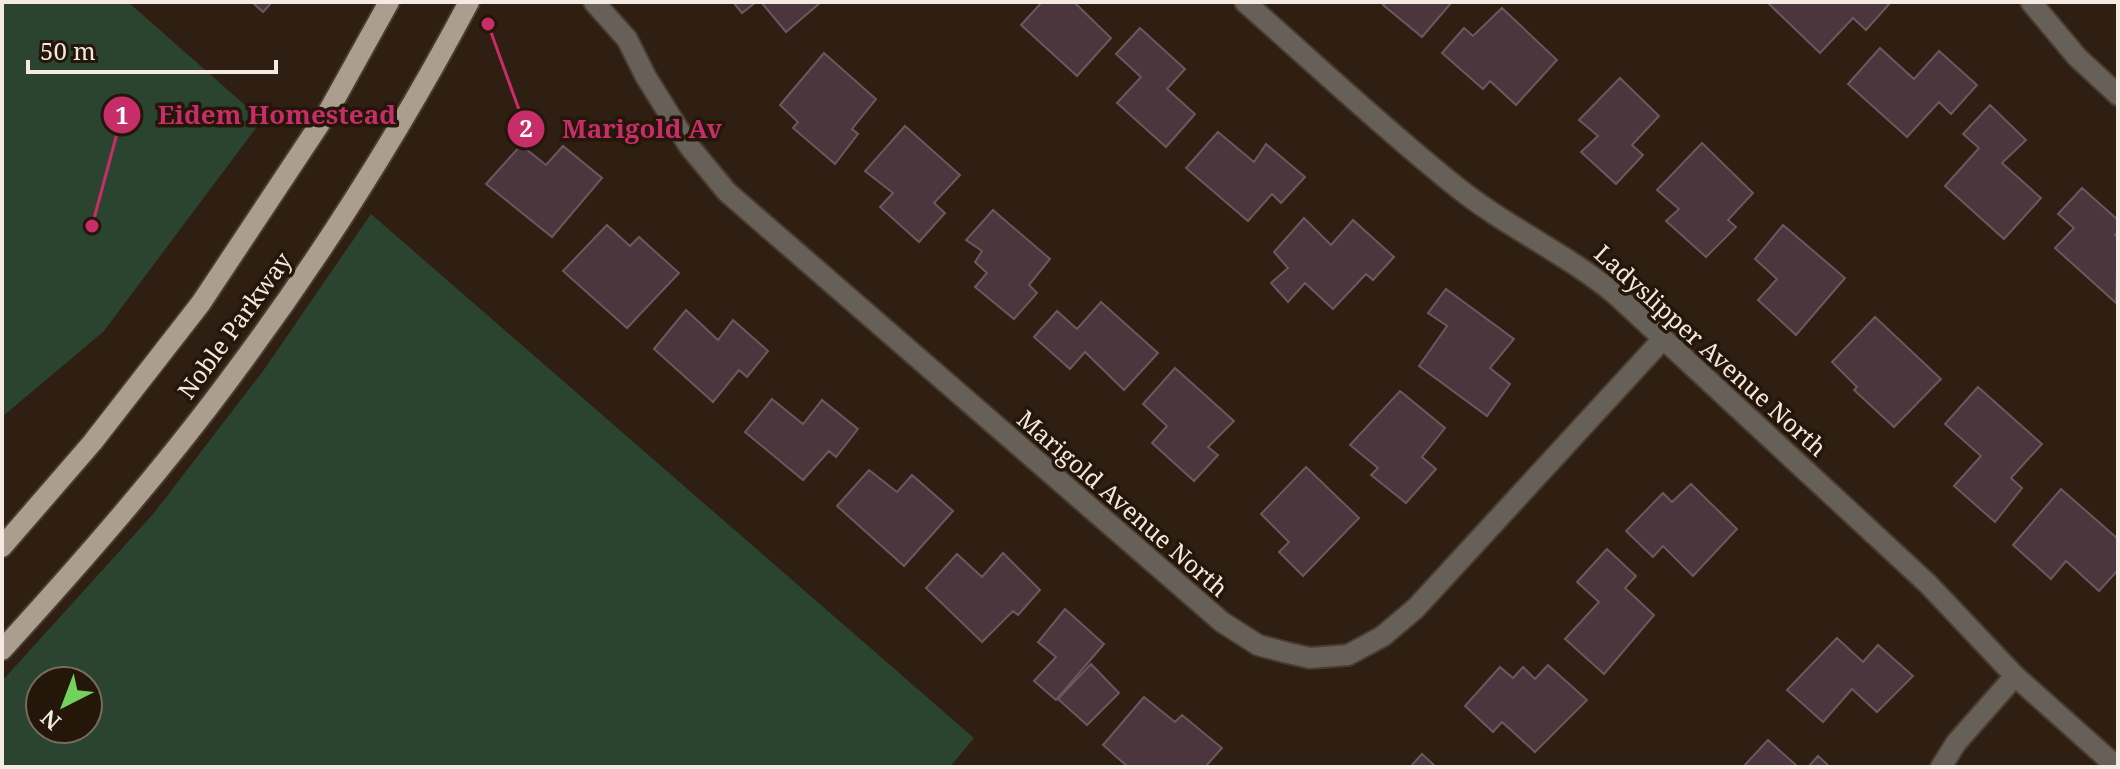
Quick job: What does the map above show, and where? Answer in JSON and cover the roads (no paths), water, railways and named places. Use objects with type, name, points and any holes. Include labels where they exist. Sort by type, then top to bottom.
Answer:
[{"type":"main road","name":"Noble Parkway","points":[[2,547],[92,443],[201,303],[329,110],[389,2]]},
{"type":"main road","name":"Noble Parkway","points":[[2,650],[164,464],[249,354],[352,200],[434,66],[469,2]]},
{"type":"street","name":"Marigold Avenue North","points":[[594,2],[627,39],[646,77],[689,146],[727,192],[1222,622],[1258,645],[1310,658],[1348,655],[1383,636],[1416,608],[1663,339]]},
{"type":"street","name":"Ladyslipper Avenue North","points":[[1245,2],[1453,184],[1504,222],[1587,271],[1928,584],[2015,676],[2117,767]]},
{"type":"street","points":[[2031,2],[2077,57],[2118,95]]},
{"type":"street","points":[[1941,767],[1956,743],[2015,676]]},
{"type":"place","name":"Marigold Av","points":[[488,24]]},
{"type":"place","name":"Eidem Homestead","points":[[92,226]]}]
